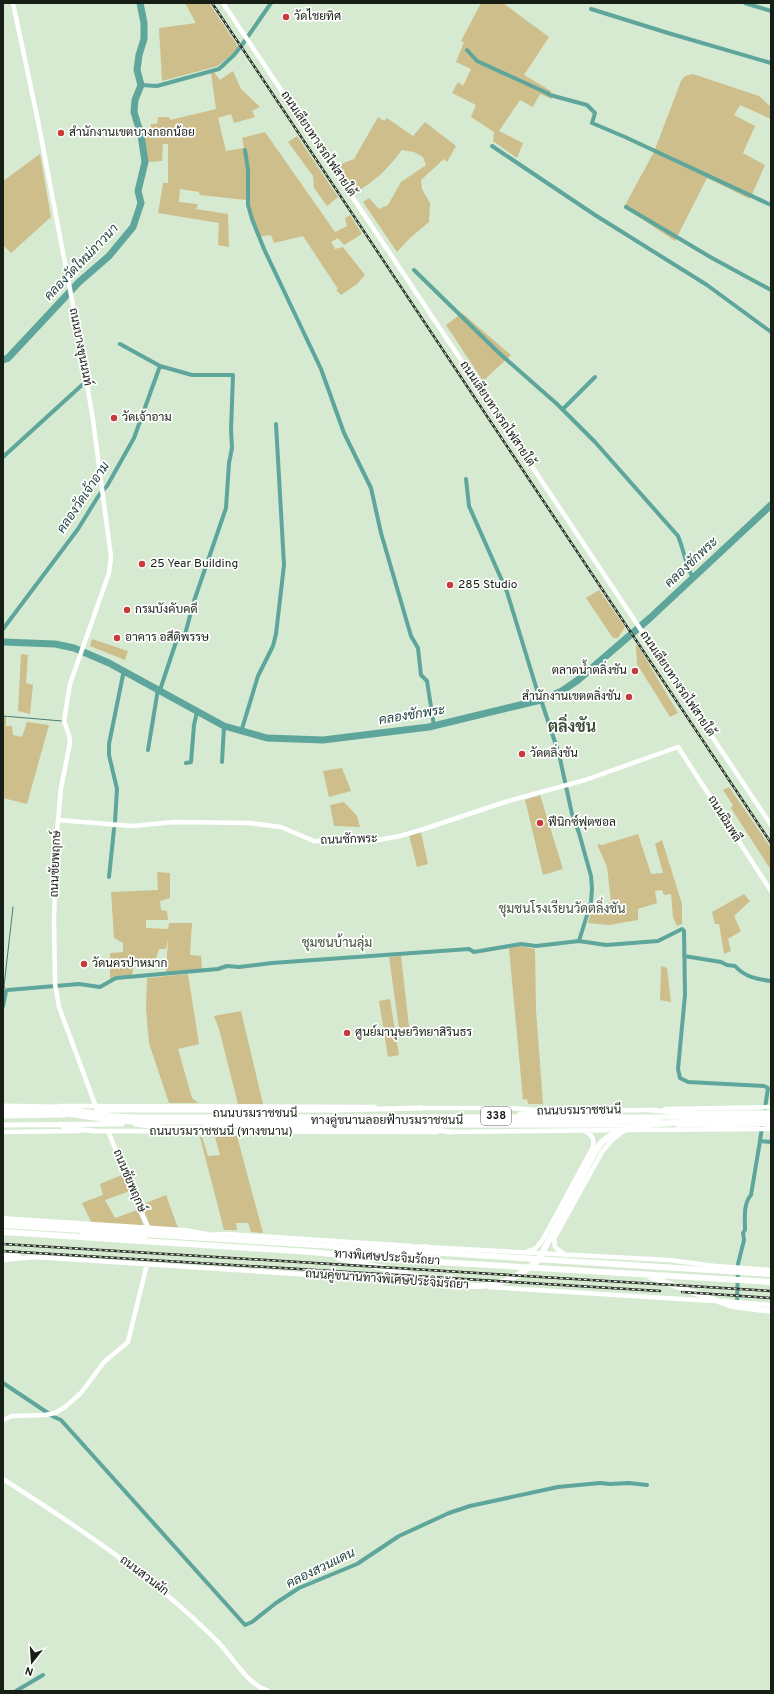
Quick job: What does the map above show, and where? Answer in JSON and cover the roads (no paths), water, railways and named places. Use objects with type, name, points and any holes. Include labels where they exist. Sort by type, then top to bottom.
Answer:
[{"type":"highway","points":[[311,1252],[458,1286],[489,1286],[509,1280],[529,1269],[539,1260],[594,1154],[604,1141],[614,1134],[632,1128],[694,1121]]},
{"type":"highway","points":[[3,1219],[186,1231],[239,1241],[381,1250],[426,1247]]},
{"type":"highway","name":"ทางพิเศษประจิมรัถยา","points":[[4,1228],[371,1258],[771,1282]]},
{"type":"highway","name":"ทางพิเศษประจิมรัถยา","points":[[4,1228],[771,1274]]},
{"type":"highway","points":[[629,1273],[664,1281],[732,1306],[771,1311]]},
{"type":"main road","name":"ถนนบางขุนนนท์","points":[[13,3],[72,300],[90,400],[104,503],[110,568],[92,621]]},
{"type":"main road","name":"ถนนเลียบทางรถไฟสายใต้","points":[[223,3],[771,825]]},
{"type":"main road","name":"ถนนชัยพฤกษ์","points":[[92,621],[70,684],[64,720],[70,743],[62,782],[58,820],[54,911],[55,984],[59,1007],[96,1107]]},
{"type":"main road","name":"ถนนชักพระ","points":[[58,820],[120,826],[143,826],[175,822],[249,823],[281,827],[314,841],[367,842],[414,832],[500,803],[569,785],[678,747]]},
{"type":"main road","name":"ถนนฉิมพลี","points":[[678,747],[771,891]]},
{"type":"main road","name":"338","points":[[3,1106],[355,1106],[512,1108],[549,1110]]},
{"type":"main road","name":"ทางคู่ขนานลอยฟ้าบรมราชชนนี","points":[[3,1106],[44,1106],[127,1116],[221,1119],[771,1121]]},
{"type":"main road","points":[[38,1116],[61,1106]]},
{"type":"main road","points":[[84,1111],[336,1110],[422,1108]]},
{"type":"main road","name":"ทางคู่ขนานลอยฟ้าบรมราชชนนี","points":[[3,1110],[63,1112],[116,1121],[770,1111]]},
{"type":"main road","name":"ถนนบรมราชชนนี","points":[[3,1116],[512,1115],[549,1110],[650,1110],[684,1112],[770,1111]]},
{"type":"main road","points":[[116,1121],[165,1128],[427,1129],[451,1132]]},
{"type":"main road","name":"ถนนบรมราชชนนี","points":[[3,1125],[590,1125],[764,1127],[771,1124]]},
{"type":"main road","points":[[42,1125],[95,1131]]},
{"type":"main road","points":[[590,1125],[582,1130],[592,1136],[594,1143]]},
{"type":"main road","name":"ถนนบรมราชชนนี","points":[[582,1130],[656,1130],[756,1127]]},
{"type":"main road","name":"338","points":[[764,1127],[771,1129]]},
{"type":"main road","name":"ถนนบรมราชชนนี (ทางขนาน)","points":[[3,1132],[108,1131],[364,1133],[582,1130]]},
{"type":"main road","points":[[566,1256],[557,1250],[554,1245],[554,1239],[569,1210],[607,1146],[624,1130]]},
{"type":"main road","name":"ถนนชัยพฤกษ์","points":[[108,1131],[150,1232]]},
{"type":"main road","points":[[522,1253],[534,1249],[540,1244],[594,1143],[600,1140],[604,1141],[607,1146]]},
{"type":"main road","points":[[4,1228],[145,1237],[150,1232],[156,1234],[191,1236],[226,1234],[566,1256],[669,1260],[728,1268],[771,1270]]},
{"type":"main road","points":[[145,1237],[148,1242],[152,1243],[156,1240],[156,1234]]},
{"type":"main road","points":[[540,1244],[543,1248],[548,1249],[554,1245]]},
{"type":"main road","points":[[3,1257],[35,1257]]},
{"type":"main road","name":"ถนนคู่ขนานทางพิเศษประจิมรัถยา","points":[[3,1257],[35,1257],[771,1305]]},
{"type":"main road","points":[[3,1420],[12,1416],[44,1415],[55,1412],[71,1403],[84,1390],[102,1364],[128,1342],[130,1338],[147,1264]]},
{"type":"main road","name":"ถนนสวนผัก","points":[[3,1479],[75,1526],[155,1584],[214,1637],[253,1683],[268,1691]]},
{"type":"waterway","name":"คลองวัดใหม่ภาวนา","points":[[3,360],[8,358],[79,282],[109,256],[133,227],[141,203],[138,191],[145,162],[141,135],[134,112],[135,100],[141,85],[137,70],[139,55],[144,39],[144,23],[140,3]]},
{"type":"waterway","points":[[141,85],[157,86],[219,69],[242,45],[271,3]]},
{"type":"waterway","points":[[745,3],[771,11]]},
{"type":"waterway","points":[[591,9],[771,63]]},
{"type":"waterway","points":[[467,50],[477,61],[550,95],[587,105],[595,113],[592,123],[771,205]]},
{"type":"waterway","points":[[492,146],[595,215],[707,285],[771,332]]},
{"type":"waterway","points":[[245,150],[248,170],[248,205],[252,219],[264,249],[321,369],[344,433],[371,488],[381,533],[411,636],[418,648],[421,675],[427,681],[434,726]]},
{"type":"waterway","points":[[626,207],[712,258],[771,290]]},
{"type":"waterway","points":[[414,270],[499,353],[557,404],[595,442],[678,536],[688,568],[693,578]]},
{"type":"waterway","points":[[120,344],[160,366],[192,375],[233,375],[231,430],[232,448],[229,463],[226,508],[194,601],[184,638],[176,642],[160,690]]},
{"type":"waterway","name":"คลองวัดเจ้าอาม","points":[[3,629],[78,529],[99,495],[107,486],[134,438],[160,366]]},
{"type":"waterway","points":[[563,409],[595,377]]},
{"type":"waterway","points":[[3,457],[82,385]]},
{"type":"waterway","points":[[241,732],[258,676],[273,646],[276,634],[284,565],[276,424]]},
{"type":"waterway","points":[[466,479],[469,506],[507,592],[540,700]]},
{"type":"waterway","name":"คลองชักพระ","points":[[3,642],[55,644],[74,648],[109,663],[224,726],[267,738],[323,740],[429,727],[541,700],[562,691],[578,680],[650,618],[771,505]]},
{"type":"waterway","points":[[115,822],[117,789],[109,755],[109,744],[124,670]]},
{"type":"waterway","points":[[148,750],[158,689]]},
{"type":"waterway","points":[[541,700],[559,754],[572,814],[591,876],[591,902],[579,941],[606,945],[658,941],[682,929],[684,931],[685,995],[678,1069],[680,1078],[688,1082],[764,1086],[768,1088],[765,1108]]},
{"type":"waterway","points":[[186,763],[191,762],[194,725],[197,712]]},
{"type":"waterway","points":[[3,716],[62,721]]},
{"type":"waterway","points":[[222,762],[224,726]]},
{"type":"waterway","points":[[109,877],[114,829]]},
{"type":"waterway","points":[[6,991],[4,986],[13,907]]},
{"type":"waterway","points":[[3,1006],[6,991],[8,990],[79,984],[100,987],[116,978],[218,969],[227,966],[239,967],[272,963],[469,949],[474,952],[521,944],[536,946],[579,941]]},
{"type":"waterway","points":[[684,956],[721,962],[727,965],[735,966],[743,973],[751,977],[771,981]]},
{"type":"waterway","points":[[762,1127],[760,1141],[771,1142]]},
{"type":"waterway","points":[[737,1305],[738,1264],[744,1240],[743,1233],[745,1230],[746,1207],[748,1199],[751,1195],[760,1141]]},
{"type":"waterway","name":"คลองสวนแดน","points":[[3,1383],[54,1417],[61,1420],[245,1625],[252,1622],[276,1603],[299,1588],[357,1564],[399,1536],[449,1513],[470,1506],[558,1487],[600,1483],[629,1483],[647,1485]]},
{"type":"waterway","points":[[16,1691],[43,1675]]},
{"type":"railway","points":[[212,3],[771,843]]},
{"type":"railway","points":[[3,1244],[771,1291]]},
{"type":"railway","points":[[3,1251],[660,1291]]},
{"type":"railway","points":[[682,1292],[771,1298]]},
{"type":"place","name":"วัดไชยทิศ","points":[[286,17]]},
{"type":"place","name":"สำนักงานเขตบางกอกน้อย","points":[[61,133]]},
{"type":"place","name":"วัดเจ้าอาม","points":[[114,418]]},
{"type":"place","name":"25 Year Building","points":[[142,564]]},
{"type":"place","name":"285 Studio","points":[[450,585]]},
{"type":"place","name":"กรมบังคับคดี","points":[[127,610]]},
{"type":"place","name":"อาคาร อสีติพรรษ","points":[[117,638]]},
{"type":"place","name":"ตลาดน้ำตลิ่งชัน","points":[[635,671]]},
{"type":"place","name":"สำนักงานเขตตลิ่งชัน","points":[[629,697]]},
{"type":"place","name":"วัดตลิ่งชัน","points":[[522,754]]},
{"type":"place","name":"ฟีนิกซ์ฟุตซอล","points":[[540,823]]},
{"type":"place","name":"วัดนครป่าหมาก","points":[[84,964]]},
{"type":"place","name":"ศูนย์มานุษยวิทยาสิรินธร","points":[[347,1033]]},
{"type":"district","name":"ตลิ่งชัน","points":[[572,728]]},
{"type":"district","name":"ชุมชนโรงเรียนวัดตลิ่งชัน","points":[[562,910]]},
{"type":"district","name":"ชุมชนบ้านลุ่ม","points":[[337,944]]}]
